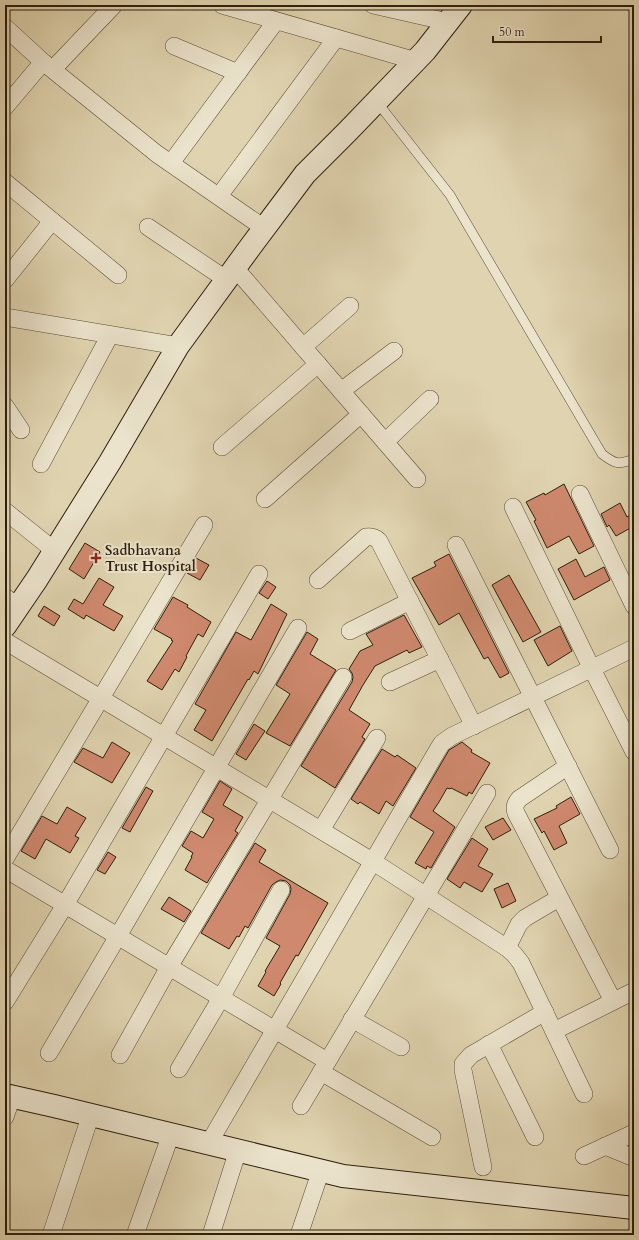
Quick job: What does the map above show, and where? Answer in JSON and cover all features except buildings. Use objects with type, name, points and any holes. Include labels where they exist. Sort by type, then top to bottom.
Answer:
[{"type":"street","points":[[5,107],[114,5]]},
{"type":"street","points":[[222,5],[416,61]]},
{"type":"street","points":[[373,5],[448,22]]},
{"type":"street","points":[[5,626],[11,602],[55,551],[110,462],[178,346],[264,228],[304,174],[416,61],[461,5]]},
{"type":"street","points":[[171,163],[276,21]]},
{"type":"street","points":[[5,27],[48,66],[157,154],[264,228]]},
{"type":"street","points":[[219,196],[336,38]]},
{"type":"street","points":[[174,46],[238,73]]},
{"type":"street","points":[[5,182],[118,275]]},
{"type":"street","points":[[5,280],[52,221]]},
{"type":"street","points":[[148,227],[231,274],[303,347],[417,479]]},
{"type":"street","points":[[303,347],[350,306]]},
{"type":"street","points":[[5,317],[178,346]]},
{"type":"street","points":[[41,464],[110,335]]},
{"type":"street","points":[[341,391],[394,351]]},
{"type":"street","points":[[222,447],[318,364]]},
{"type":"street","points":[[385,442],[430,399]]},
{"type":"street","points":[[5,406],[21,430]]},
{"type":"street","points":[[265,499],[361,414]]},
{"type":"street","points":[[580,494],[634,606]]},
{"type":"street","points":[[513,507],[634,752]]},
{"type":"street","points":[[5,511],[55,551]]},
{"type":"street","points":[[5,859],[204,525]]},
{"type":"street","points":[[318,580],[366,538],[371,536],[376,538],[379,541],[440,658],[474,726]]},
{"type":"street","points":[[456,544],[610,850]]},
{"type":"street","points":[[5,1002],[65,905],[260,574]]},
{"type":"street","points":[[350,631],[410,601]]},
{"type":"street","points":[[49,1053],[298,628]]},
{"type":"street","points":[[5,641],[372,861],[507,948],[521,963],[584,1094]]},
{"type":"street","points":[[208,1143],[442,743],[452,736],[634,648]]},
{"type":"street","points":[[390,682],[440,658]]},
{"type":"street","points":[[120,1055],[169,967],[343,676]]},
{"type":"street","points":[[321,830],[377,738]]},
{"type":"street","points":[[568,766],[519,799],[515,803],[514,808],[613,1001]]},
{"type":"street","points":[[300,1106],[487,793]]},
{"type":"street","points":[[5,869],[274,1029],[324,1066],[432,1137]]},
{"type":"street","points":[[179,1070],[222,998],[281,890]]},
{"type":"street","points":[[507,948],[519,924],[526,918],[559,898]]},
{"type":"street","points":[[554,1030],[634,991]]},
{"type":"street","points":[[483,1167],[463,1070],[466,1059],[545,1012]]},
{"type":"street","points":[[352,1019],[401,1047]]},
{"type":"street","points":[[489,1044],[535,1138]]},
{"type":"street","points":[[5,1117],[9,1096],[91,1114],[343,1176],[634,1208]]},
{"type":"street","points":[[51,1235],[91,1114]]},
{"type":"street","points":[[584,1156],[634,1133]]},
{"type":"street","points":[[135,1235],[171,1134]]},
{"type":"street","points":[[605,1146],[634,1158]]},
{"type":"street","points":[[211,1235],[238,1150]]},
{"type":"street","points":[[299,1235],[321,1170]]},
{"type":"lane","points":[[377,102],[450,196],[602,454],[612,461],[623,463],[634,459]]},
{"type":"place","name":"Sadbhavana Trust Hospital","points":[[96,558]]}]
